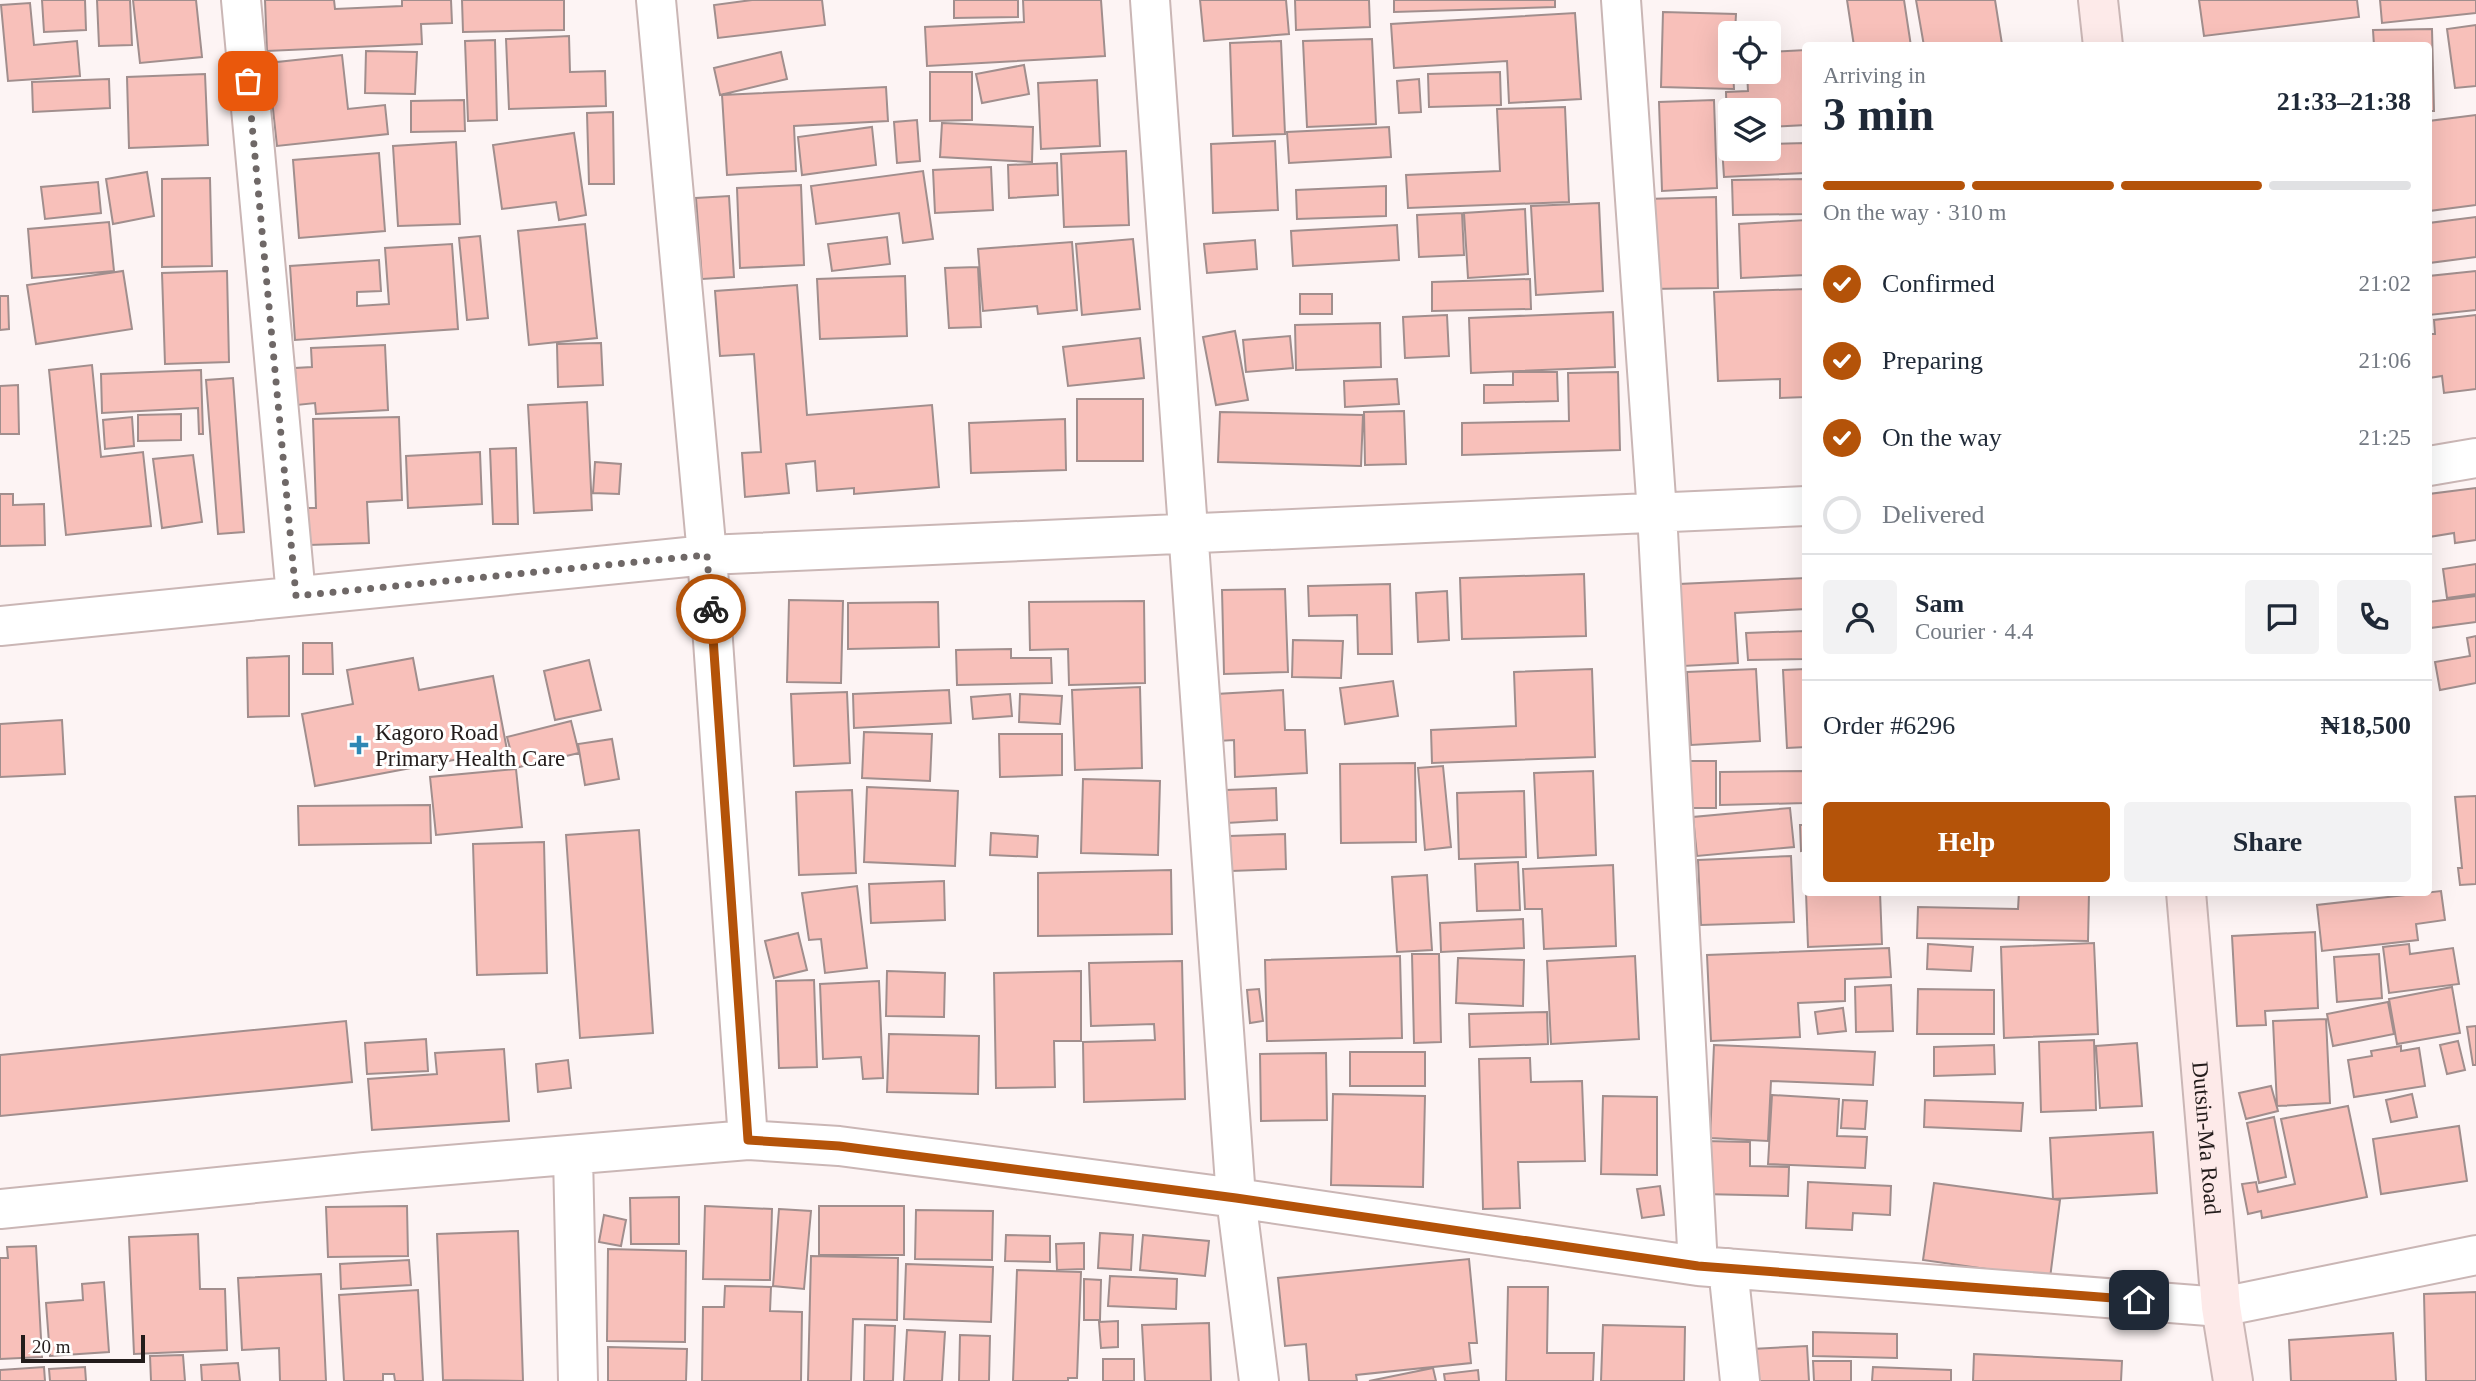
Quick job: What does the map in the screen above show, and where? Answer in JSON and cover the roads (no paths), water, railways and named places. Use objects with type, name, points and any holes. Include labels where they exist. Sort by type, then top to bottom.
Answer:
[{"type":"street","points":[[241,0],[296,596]]},
{"type":"street","points":[[656,0],[707,555],[748,1140]]},
{"type":"street","points":[[1150,0],[1236,1198],[1259,1381]]},
{"type":"street","points":[[1621,0],[1713,1267],[1740,1381]]},
{"type":"street","points":[[2098,0],[2103,42]]},
{"type":"street","points":[[2432,465],[2476,458]]},
{"type":"street","points":[[0,626],[707,555],[1802,506]]},
{"type":"street","name":"Dutsin-Ma Road","points":[[2186,896],[2221,1307],[2233,1381]]},
{"type":"street","points":[[0,1209],[351,1173],[748,1140],[839,1146],[1236,1198],[1713,1267],[2221,1307],[2476,1255]]},
{"type":"street","points":[[573,1155],[578,1381]]},
{"type":"place","name":"Kagoro Road Primary Health Care","points":[[359,745]]}]
